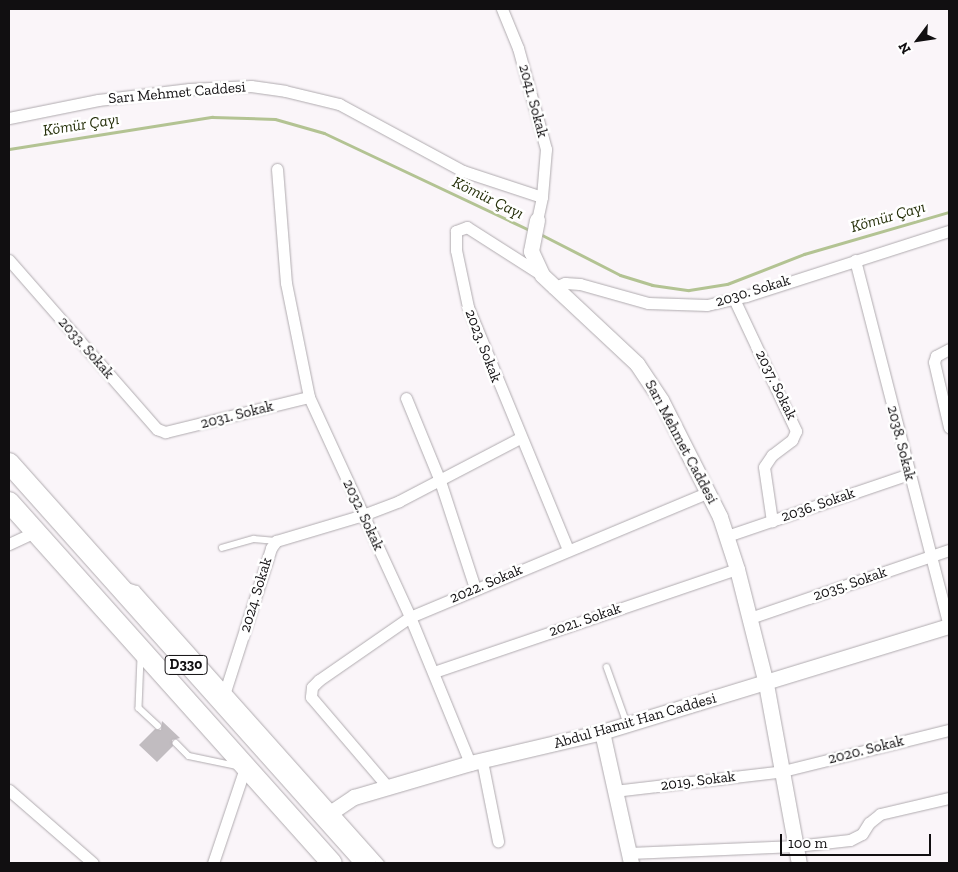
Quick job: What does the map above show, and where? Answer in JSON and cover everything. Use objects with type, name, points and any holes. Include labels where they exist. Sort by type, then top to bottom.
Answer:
[{"type":"highway","name":"D330","points":[[9,463],[113,583],[224,697],[328,813],[366,863]]},
{"type":"highway","name":"D330","points":[[9,502],[141,653],[332,863]]},
{"type":"street","name":"2041. Sokak","points":[[502,9],[518,48],[546,150],[542,197]]},
{"type":"street","name":"Sarı Mehmet Caddesi","points":[[9,118],[142,94],[251,86],[339,104],[463,171],[542,197],[532,242],[532,258],[542,275],[553,288],[613,338],[637,364],[661,400],[709,492],[727,536],[766,684],[799,863]]},
{"type":"street","name":"2032. Sokak","points":[[277,168],[286,283],[309,397],[410,617]]},
{"type":"street","name":"2023. Sokak","points":[[542,275],[467,227],[456,231],[459,266],[468,307],[520,438],[568,550]]},
{"type":"street","name":"2030. Sokak","points":[[553,288],[565,283],[580,284],[648,303],[680,306],[707,305],[734,299],[949,231]]},
{"type":"street","name":"2033. Sokak","points":[[9,260],[157,429],[165,432]]},
{"type":"street","name":"2038. Sokak","points":[[855,260],[949,626]]},
{"type":"street","name":"2037. Sokak","points":[[734,299],[796,431],[792,440],[772,455],[764,467],[772,520]]},
{"type":"street","points":[[949,349],[936,356],[934,362],[949,427]]},
{"type":"street","name":"2031. Sokak","points":[[165,432],[309,397]]},
{"type":"street","points":[[406,398],[440,480],[474,588]]},
{"type":"street","name":"2024. Sokak","points":[[224,697],[271,548],[276,541],[363,515],[440,480],[520,438]]},
{"type":"street","name":"2036. Sokak","points":[[727,536],[909,474]]},
{"type":"street","name":"2022. Sokak","points":[[410,617],[474,588],[709,492]]},
{"type":"street","points":[[9,544],[35,532]]},
{"type":"street","name":"2035. Sokak","points":[[750,618],[949,550]]},
{"type":"street","name":"2021. Sokak","points":[[434,672],[737,569]]},
{"type":"street","points":[[388,787],[314,703],[311,690],[318,680],[410,617],[476,762],[498,840]]},
{"type":"street","name":"Abdul Hamit Han Caddesi","points":[[328,813],[354,797],[476,762],[627,725],[766,684],[949,626]]},
{"type":"street","name":"2020. Sokak","points":[[783,771],[949,730]]},
{"type":"street","points":[[602,732],[630,858],[796,846],[850,840],[862,834],[869,823],[880,814],[949,798]]},
{"type":"street","points":[[213,863],[245,768]]},
{"type":"street","name":"2019. Sokak","points":[[614,791],[783,771]]},
{"type":"street","points":[[9,790],[93,863]]},
{"type":"lane","points":[[222,548],[254,539],[276,541]]},
{"type":"lane","points":[[141,653],[139,708],[158,726]]},
{"type":"lane","points":[[607,667],[627,725]]},
{"type":"lane","points":[[176,743],[188,756],[245,768]]},
{"type":"lane","points":[[328,813],[381,863]]},
{"type":"building","points":[[162,721],[180,738],[172,740],[173,746],[157,762],[139,745],[155,729],[161,730]]},
{"type":"waterway","name":"Kömür Çayı","points":[[9,149],[212,117],[275,119],[324,133],[529,230]]},
{"type":"waterway","name":"Kömür Çayı","points":[[540,234],[620,275],[652,285],[689,290],[727,284],[804,254],[949,212]]}]
